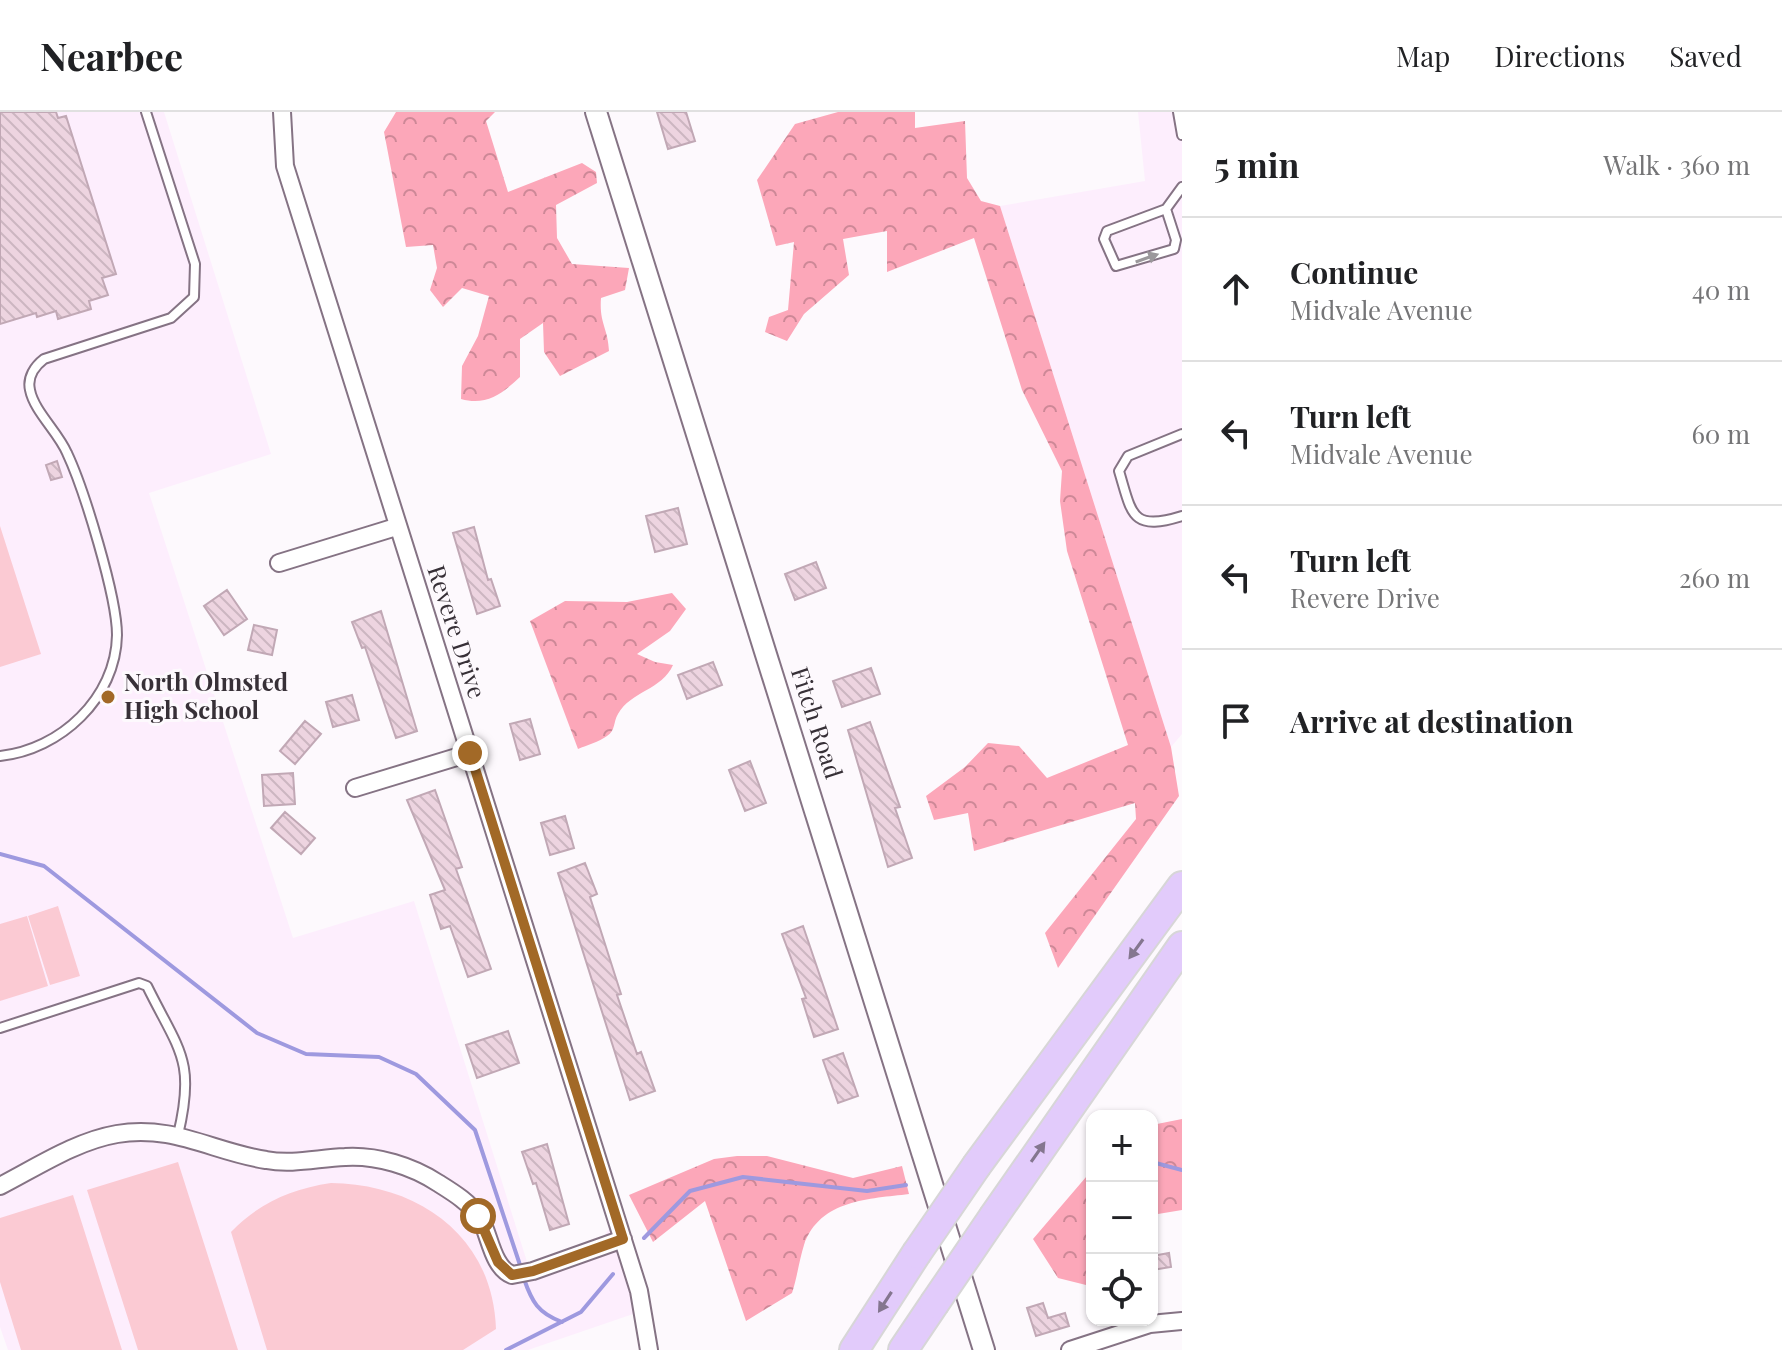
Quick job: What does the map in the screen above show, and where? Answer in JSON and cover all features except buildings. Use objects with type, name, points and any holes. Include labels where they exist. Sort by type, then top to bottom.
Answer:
[{"type":"highway","points":[[854,1350],[977,1165],[1182,886]]},
{"type":"highway","points":[[903,1350],[1182,946]]},
{"type":"street","name":"Revere Drive","points":[[282,112],[285,166],[396,527],[639,1291],[649,1350]]},
{"type":"street","name":"Fitch Road","points":[[596,112],[984,1350]]},
{"type":"street","points":[[279,563],[396,527]]},
{"type":"street","points":[[355,788],[470,753]]},
{"type":"street","points":[[0,1186],[99,1138],[134,1132],[178,1135],[263,1160],[295,1162],[347,1156],[372,1158],[414,1170],[467,1202],[488,1232],[501,1267],[522,1274],[623,1239]]},
{"type":"street","points":[[1070,1350],[1150,1324],[1182,1321]]},
{"type":"lane","points":[[0,756],[41,746],[74,724],[97,696],[114,655],[117,627],[112,596],[73,467],[57,432],[33,398],[29,384],[34,369],[44,359],[171,318],[194,297],[195,264],[146,112]]},
{"type":"lane","points":[[1178,112],[1182,135]]},
{"type":"lane","points":[[1166,209],[1176,240],[1174,249],[1116,266],[1104,239],[1107,231],[1166,209],[1182,187]]},
{"type":"lane","points":[[1182,434],[1128,456],[1119,471],[1132,512],[1155,525],[1182,516]]},
{"type":"lane","points":[[0,1028],[139,983],[147,986],[184,1061],[187,1095],[178,1135]]},
{"type":"shaded area","name":"North Olmsted High School","points":[[0,112],[164,112],[271,454],[149,493],[293,938],[414,901],[528,1265],[603,1238],[611,1225],[636,1313],[528,1350],[8,1350],[0,1327]]},
{"type":"shaded area","points":[[1138,112],[1182,112],[1182,734],[1171,747],[1000,206],[1145,181]]},
{"type":"shaded area","points":[[0,526],[41,654],[0,667]]},
{"type":"shaded area","points":[[58,906],[80,976],[50,985],[28,916]]},
{"type":"shaded area","points":[[27,916],[48,986],[0,1001],[0,924]]},
{"type":"shaded area","points":[[178,1162],[238,1350],[138,1350],[87,1190]]},
{"type":"shaded area","points":[[331,1183],[393,1193],[445,1221],[465,1242],[481,1267],[492,1296],[496,1329],[463,1350],[267,1350],[231,1232],[276,1199]]},
{"type":"shaded area","points":[[73,1195],[122,1350],[21,1350],[0,1282],[0,1218]]},
{"type":"green space","points":[[396,112],[495,112],[486,121],[508,192],[582,163],[596,172],[597,183],[556,205],[557,238],[572,264],[629,268],[625,290],[601,298],[609,351],[560,376],[544,352],[543,323],[520,339],[520,377],[507,389],[486,400],[461,399],[462,366],[478,336],[489,296],[462,288],[443,307],[430,290],[437,268],[433,245],[406,247],[384,132]]},
{"type":"green space","points":[[838,112],[915,112],[915,128],[965,121],[967,178],[981,201],[1000,206],[1171,747],[1179,796],[1058,968],[1045,933],[1136,819],[1135,803],[974,851],[968,813],[934,820],[926,796],[965,767],[988,743],[1019,746],[1047,778],[1128,745],[1067,551],[1060,501],[1062,471],[1022,390],[974,238],[887,272],[887,231],[843,239],[849,275],[804,314],[787,341],[765,332],[769,317],[788,310],[794,242],[776,246],[757,180],[795,124]]},
{"type":"green space","points":[[672,593],[686,609],[670,631],[637,654],[673,665],[662,680],[624,706],[610,734],[578,749],[530,621],[565,601],[627,602]]},
{"type":"green space","points":[[1182,1119],[1182,1210],[1158,1214],[1158,1182],[1158,1124]]},
{"type":"green space","points":[[767,1156],[853,1178],[902,1166],[909,1194],[848,1204],[822,1218],[804,1245],[792,1293],[746,1321],[705,1201],[653,1242],[629,1195],[714,1159]]},
{"type":"green space","points":[[1086,1177],[1086,1285],[1058,1278],[1033,1239]]},
{"type":"waterway","points":[[0,854],[44,866],[257,1033],[306,1054],[379,1057],[416,1074],[475,1130],[522,1271]]},
{"type":"waterway","points":[[1158,1164],[1182,1170]]},
{"type":"waterway","points":[[644,1238],[690,1191],[743,1177],[867,1191],[906,1185]]},
{"type":"waterway","points":[[506,1350],[581,1312],[613,1274]]},
{"type":"waterway","points":[[524,1279],[537,1306],[562,1322]]},
{"type":"place","name":"North Olmsted High School","points":[[108,697]]},
{"type":"route","points":[[470,753],[623,1239],[533,1271],[512,1275],[504,1271],[498,1262],[488,1232],[478,1216]]}]
